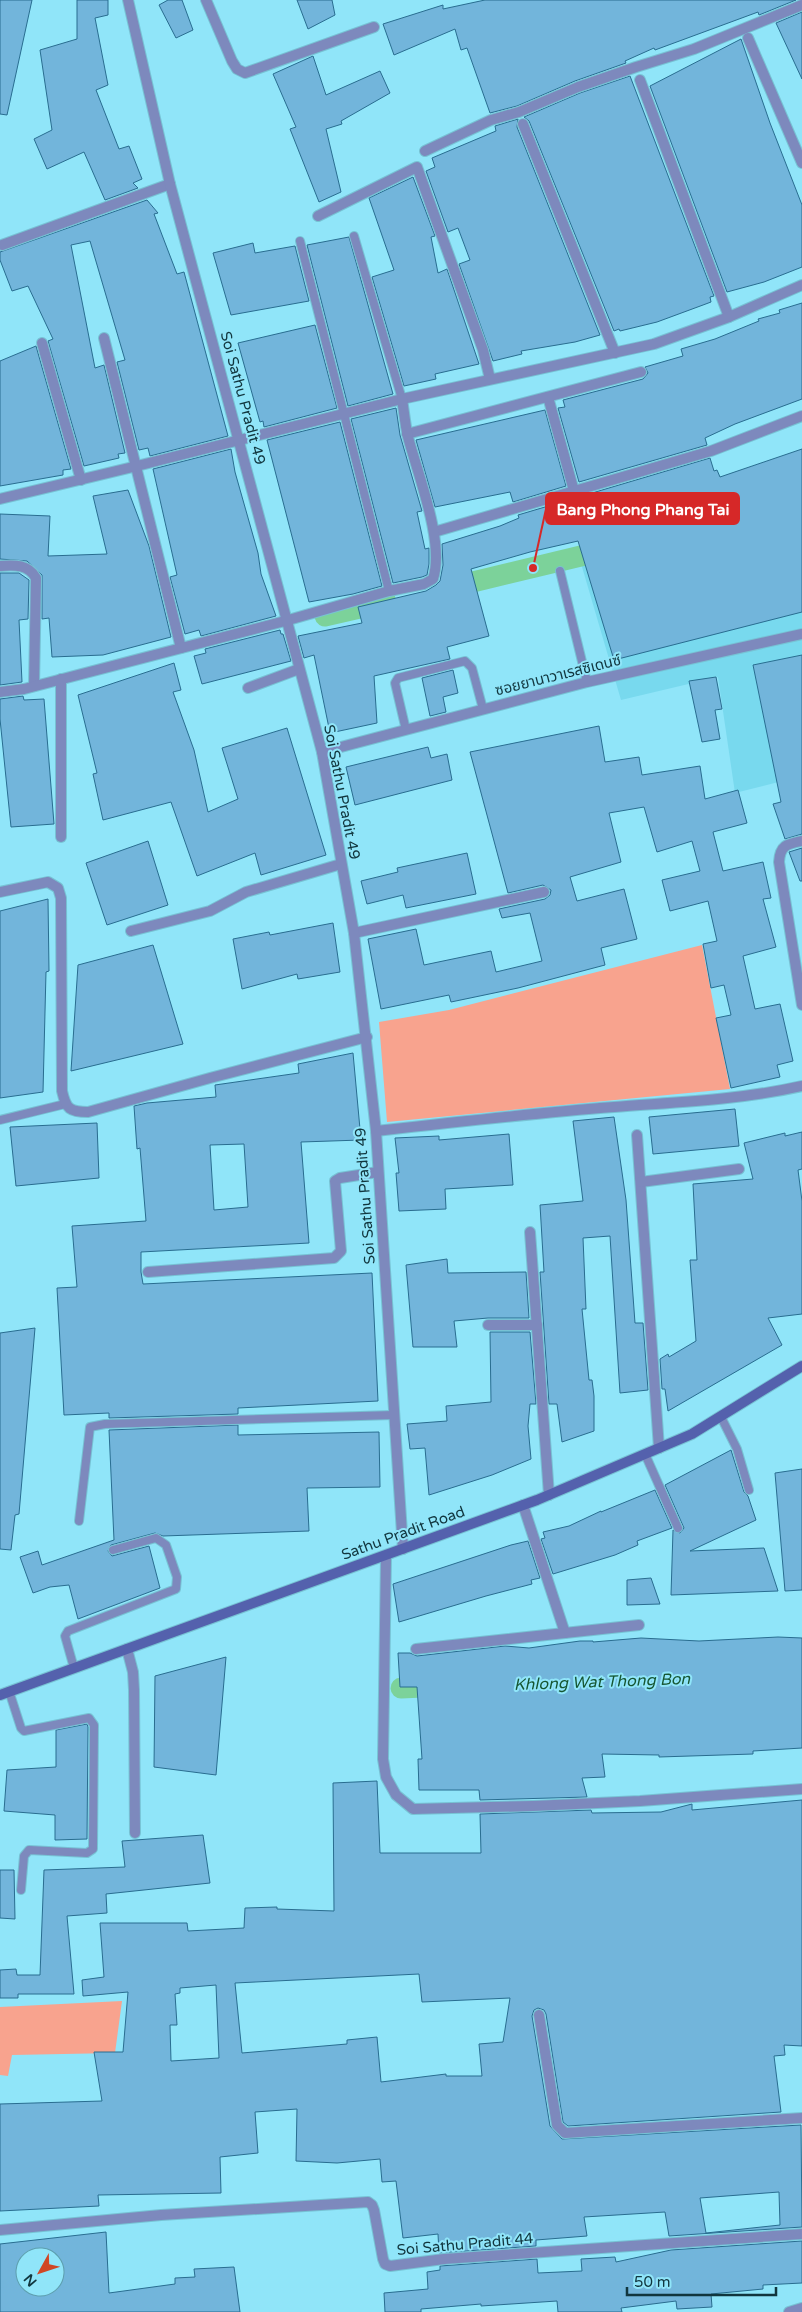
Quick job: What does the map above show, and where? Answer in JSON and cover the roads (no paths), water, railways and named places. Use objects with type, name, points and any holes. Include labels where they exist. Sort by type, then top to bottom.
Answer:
[{"type":"main road","name":"Sathu Pradit Road","points":[[3,1693],[386,1556],[549,1495],[692,1434],[802,1366]]},
{"type":"street","name":"Soi Sathu Pradit 49","points":[[128,0],[170,184],[285,621],[322,752],[354,934],[367,1037],[376,1131],[403,1549]]},
{"type":"street","points":[[206,0],[232,61],[237,69],[245,72],[374,27]]},
{"type":"street","points":[[425,151],[491,120],[519,112],[578,87],[694,49],[802,5]]},
{"type":"street","points":[[748,38],[802,162]]},
{"type":"street","points":[[640,80],[729,317]]},
{"type":"street","points":[[523,124],[615,353]]},
{"type":"street","points":[[318,216],[417,167],[483,350],[490,379]]},
{"type":"street","points":[[2,245],[170,184]]},
{"type":"street","points":[[0,499],[402,399],[654,344],[729,317],[802,285]]},
{"type":"street","points":[[104,338],[181,648]]},
{"type":"street","points":[[42,344],[81,480]]},
{"type":"street","points":[[408,434],[641,372]]},
{"type":"street","points":[[548,397],[574,492]]},
{"type":"street","points":[[0,692],[34,686],[285,621],[389,591],[424,584],[433,579],[435,572],[434,532],[408,434],[402,399]]},
{"type":"street","points":[[434,532],[711,451],[802,416]]},
{"type":"street","points":[[0,566],[25,567],[32,571],[36,578],[34,686]]},
{"type":"street","name":"ซอยยานาวาเรสซิเดนซ์","points":[[322,752],[587,682],[802,634]]},
{"type":"street","points":[[248,688],[299,669]]},
{"type":"street","points":[[61,679],[61,837]]},
{"type":"street","points":[[802,841],[785,844],[780,850],[779,862],[802,1005]]},
{"type":"street","points":[[131,932],[210,911],[246,892],[341,864]]},
{"type":"street","points":[[0,892],[48,882],[58,888],[60,898],[62,1091],[65,1104],[75,1112],[88,1112],[367,1037]]},
{"type":"street","points":[[354,934],[544,892]]},
{"type":"street","points":[[376,1131],[505,1116],[718,1100],[765,1094],[802,1086]]},
{"type":"street","points":[[638,1135],[659,1448]]},
{"type":"street","points":[[641,1182],[739,1169]]},
{"type":"street","points":[[148,1272],[334,1258],[341,1251],[335,1181],[340,1178],[378,1172]]},
{"type":"street","points":[[530,1232],[549,1495]]},
{"type":"street","points":[[488,1325],[537,1325]]},
{"type":"street","points":[[523,1505],[565,1633]]},
{"type":"street","points":[[386,1556],[383,1759],[386,1777],[396,1795],[413,1808],[591,1803],[802,1789]]},
{"type":"street","points":[[416,1649],[639,1625]]},
{"type":"street","points":[[127,1649],[133,1672],[134,1690],[134,1833]]},
{"type":"street","points":[[540,2015],[556,2125],[566,2133],[802,2118]]},
{"type":"street","name":"Soi Sathu Pradit 44","points":[[0,2230],[161,2215],[368,2202],[374,2210],[383,2259],[390,2266],[444,2260],[802,2234]]},
{"type":"street","points":[[789,2312],[802,2308]]},
{"type":"lane","points":[[354,236],[402,399]]},
{"type":"lane","points":[[300,241],[389,591]]},
{"type":"lane","points":[[560,571],[587,682]]},
{"type":"lane","points":[[406,730],[395,683],[398,678],[465,661],[472,668],[483,709]]},
{"type":"lane","points":[[0,1120],[65,1104]]},
{"type":"lane","points":[[79,1521],[90,1427],[105,1424],[393,1415]]},
{"type":"lane","points":[[721,1417],[737,1449],[749,1490]]},
{"type":"lane","points":[[646,1454],[678,1528]]},
{"type":"lane","points":[[74,1668],[66,1636],[68,1632],[176,1589],[177,1577],[166,1545],[156,1538],[113,1550]]},
{"type":"lane","points":[[3,1693],[24,1731],[90,1718],[94,1725],[93,1849],[87,1853],[29,1850],[24,1856],[21,1890]]},
{"type":"waterway","points":[[448,588],[610,549]]},
{"type":"waterway","points":[[325,616],[386,602]]},
{"type":"waterway","name":"Khlong Wat Thong Bon","points":[[401,1688],[446,1686]]},
{"type":"place","name":"Bang Phong Phang Tai","points":[[533,568]]}]
